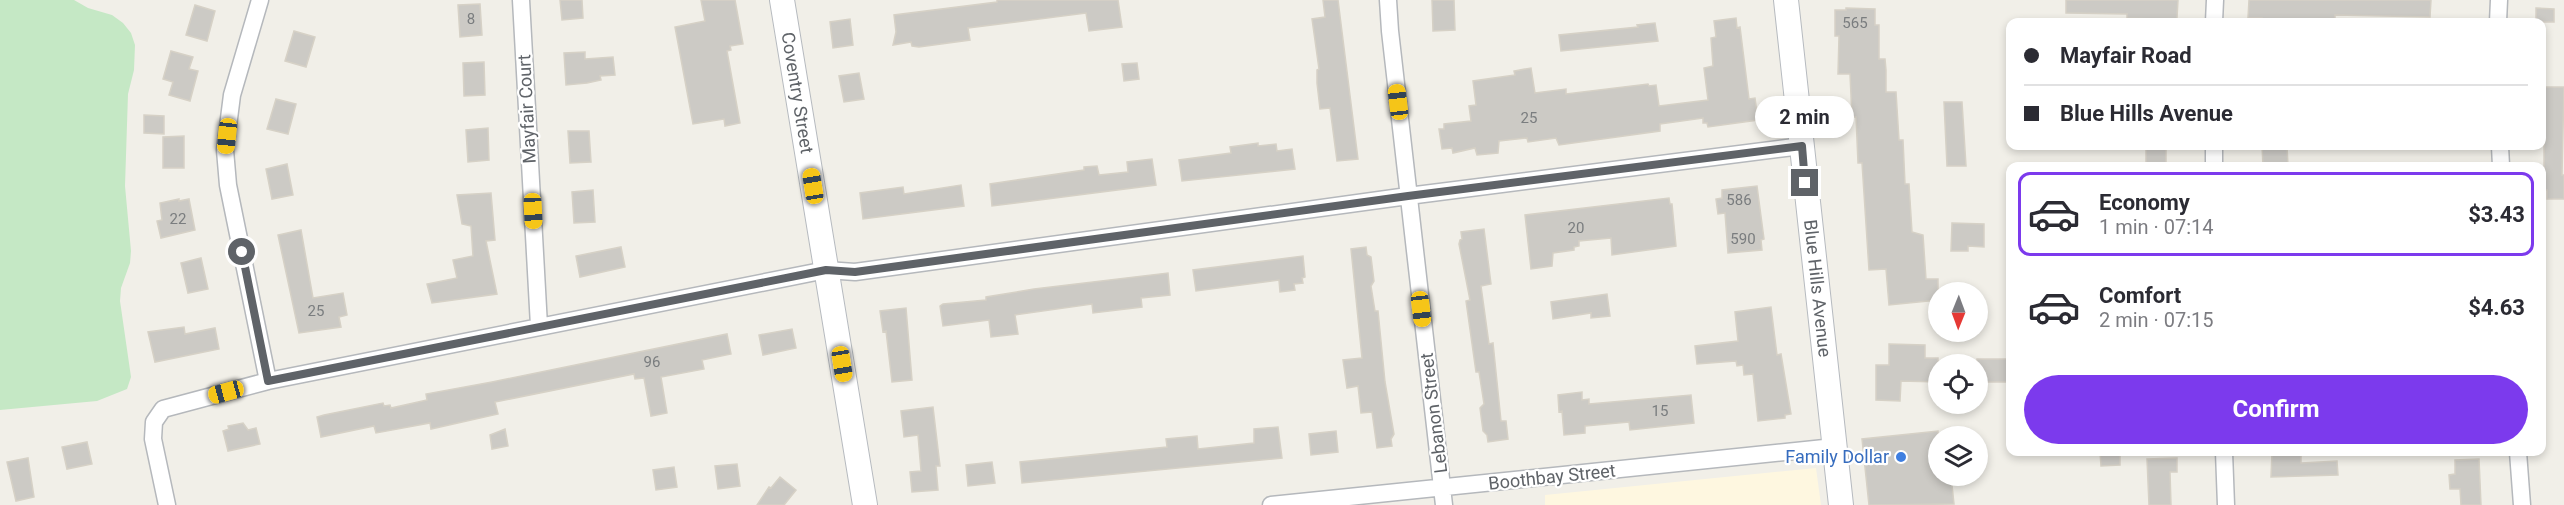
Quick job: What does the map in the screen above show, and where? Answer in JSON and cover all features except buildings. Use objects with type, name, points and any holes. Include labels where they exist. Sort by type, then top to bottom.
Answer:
[{"type":"street","points":[[260,0],[232,95],[225,150],[228,185],[268,381]]},
{"type":"street","name":"Mayfair Court","points":[[521,0],[539,326]]},
{"type":"street","name":"Coventry Street","points":[[782,0],[865,505]]},
{"type":"street","name":"Lebanon Street","points":[[1388,0],[1443,497]]},
{"type":"street","name":"Blue Hills Avenue","points":[[1786,0],[1841,505]]},
{"type":"street","points":[[2214,18],[2215,0]]},
{"type":"street","points":[[2498,18],[2499,0]]},
{"type":"street","points":[[167,505],[153,439],[154,422],[163,409],[268,381],[826,270],[855,272],[1408,196],[1802,146]]},
{"type":"street","name":"Boothbay Street","points":[[1271,505],[1443,497],[1834,447]]},
{"type":"street","points":[[2224,456],[2226,505]]},
{"type":"street","points":[[2518,456],[2522,505]]},
{"type":"shaded area","points":[[1816,468],[1821,505],[1545,505],[1545,495]]},
{"type":"green space","points":[[0,0],[74,0],[88,8],[112,15],[123,23],[131,33],[135,45],[134,70],[128,94],[125,186],[131,251],[130,263],[121,288],[120,301],[131,377],[127,389],[97,401],[0,410]]},
{"type":"place","name":"Family Dollar","points":[[1901,457]]},
{"type":"route","points":[[242,252],[268,381],[826,270],[855,272],[1408,196],[1802,146],[1805,183]]}]
